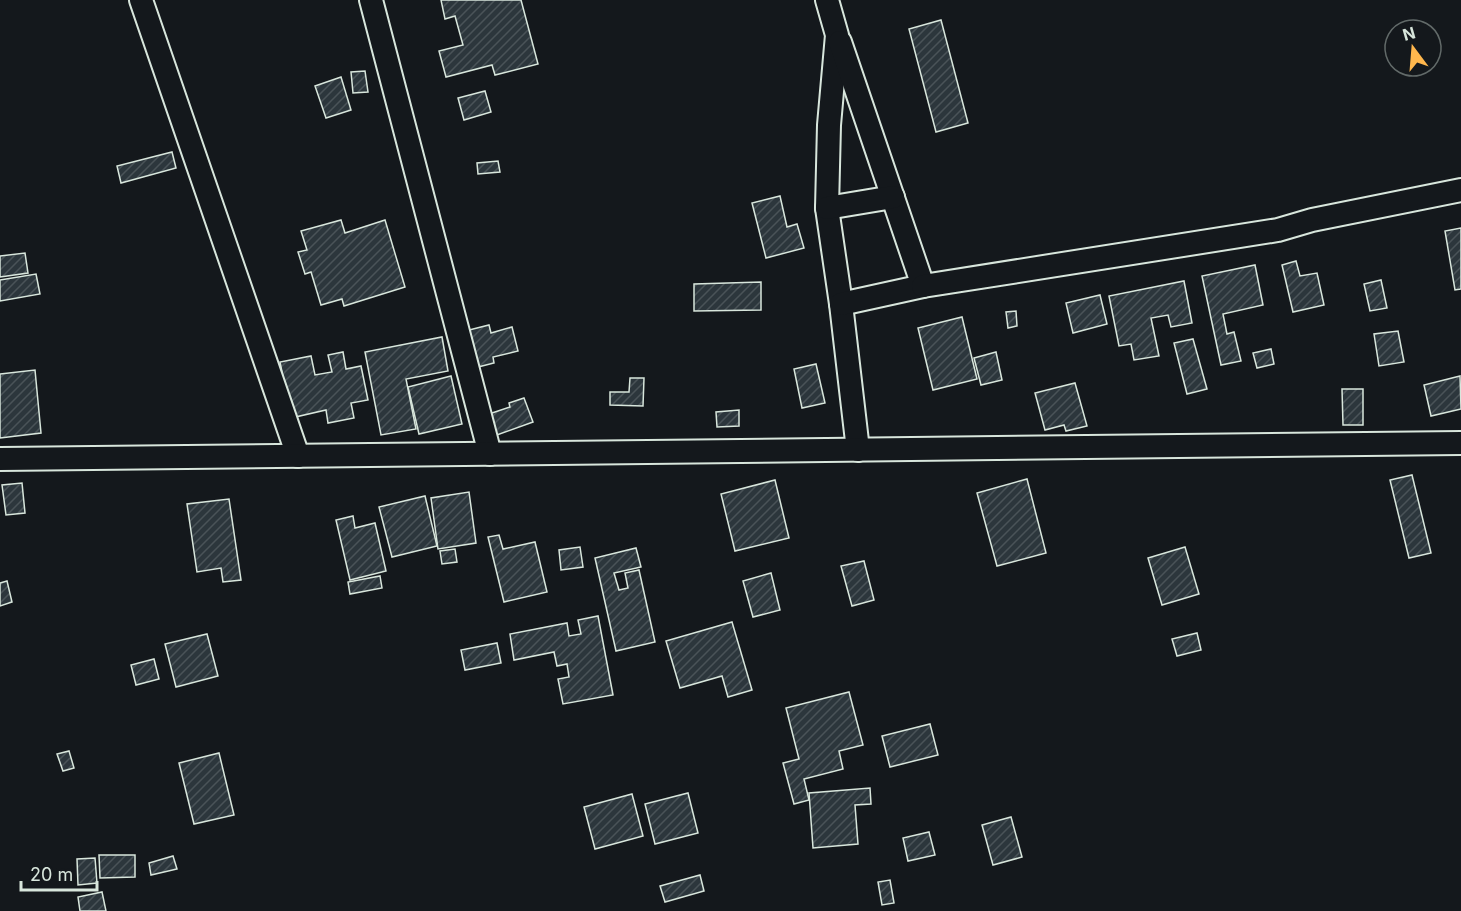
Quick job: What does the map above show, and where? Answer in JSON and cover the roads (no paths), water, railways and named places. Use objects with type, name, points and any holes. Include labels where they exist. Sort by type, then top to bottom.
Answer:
[{"type":"street","points":[[141,0],[298,456]]},
{"type":"street","points":[[371,0],[490,454]]},
{"type":"street","points":[[827,0],[923,286]]},
{"type":"street","points":[[837,35],[829,125],[827,208],[858,450]]},
{"type":"street","points":[[841,304],[923,286],[1278,230],[1312,220],[1461,190]]},
{"type":"street","points":[[827,208],[892,197]]},
{"type":"street","points":[[0,459],[1461,443]]}]
